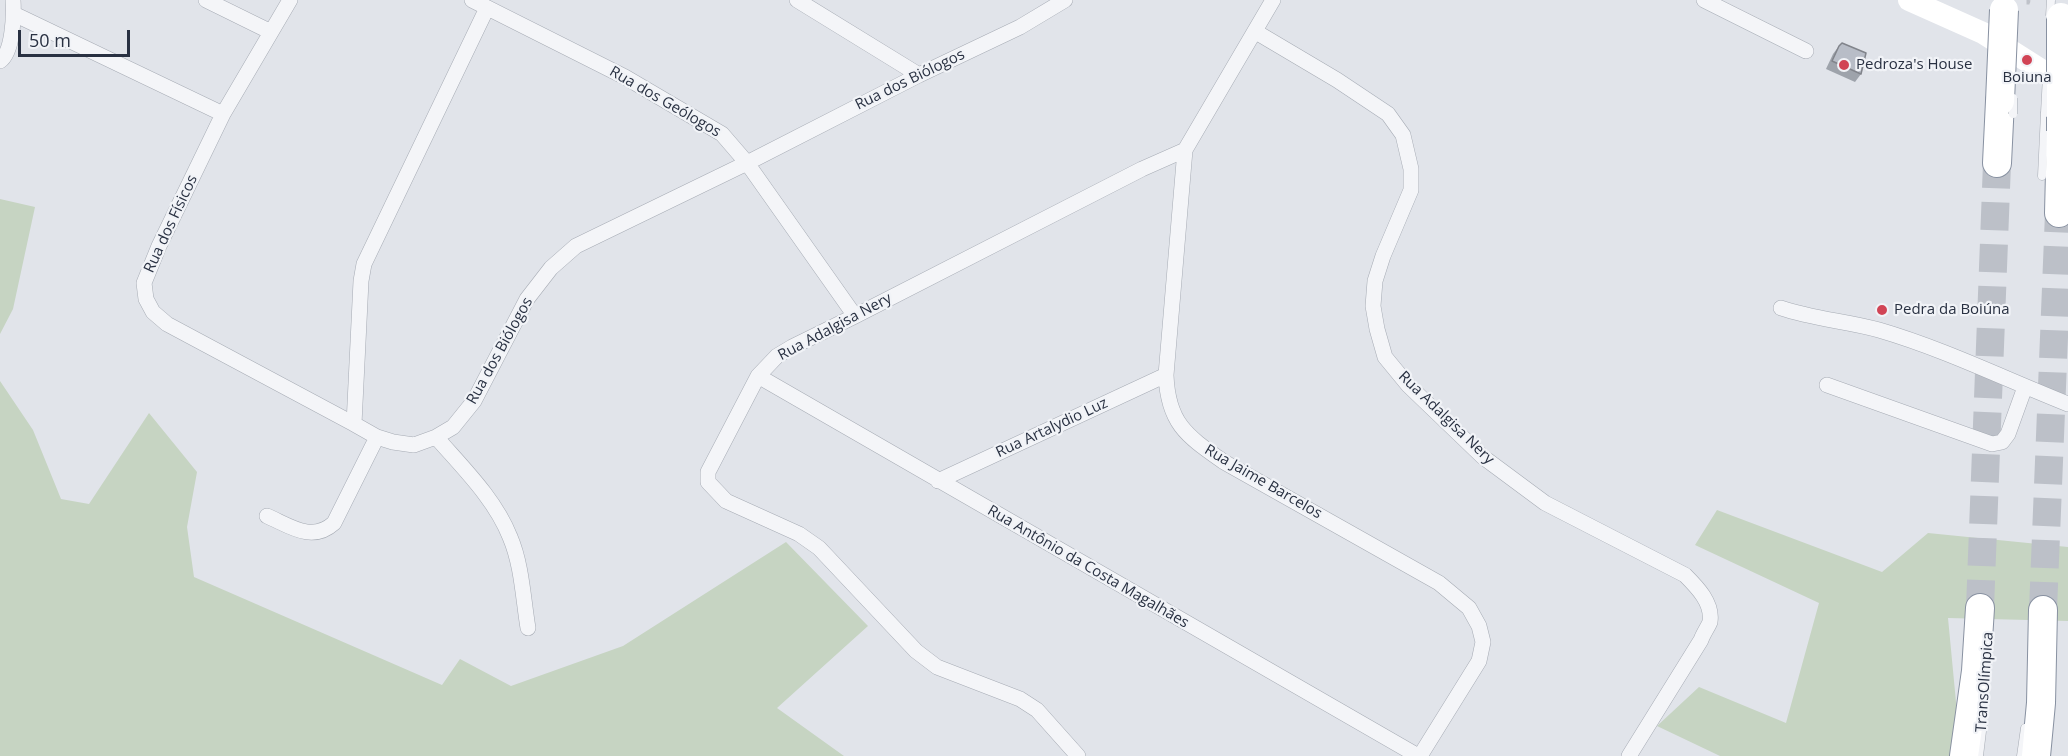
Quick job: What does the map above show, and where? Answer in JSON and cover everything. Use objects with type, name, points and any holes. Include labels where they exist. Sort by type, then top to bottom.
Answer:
[{"type":"highway","points":[[1997,163],[2009,108],[2016,2]]},
{"type":"highway","points":[[2056,10],[2053,122],[2059,213]]},
{"type":"highway","name":"TransOlímpica","points":[[1965,756],[1976,671],[1980,608]]},
{"type":"highway","points":[[2036,756],[2041,703],[2043,610]]},
{"type":"street","points":[[206,0],[271,32]]},
{"type":"street","name":"Rua dos Físicos","points":[[290,0],[224,114],[159,246],[144,283],[146,298],[153,312],[167,324],[354,424]]},
{"type":"street","name":"Rua dos Geólogos","points":[[471,0],[625,77],[710,126],[728,140],[747,163],[855,316]]},
{"type":"street","points":[[797,0],[919,75]]},
{"type":"street","name":"Rua dos Biólogos","points":[[354,424],[376,437],[414,445],[436,437],[453,427],[474,401],[527,299],[551,268],[576,246],[1020,27],[1065,0]]},
{"type":"street","name":"Rua Jaime Barcelos","points":[[1273,0],[1185,150],[1166,375],[1167,395],[1173,416],[1191,439],[1224,462],[1438,583],[1469,608],[1479,626],[1483,642],[1479,661],[1419,756]]},
{"type":"street","points":[[1704,0],[1806,51]]},
{"type":"street","points":[[1909,0],[1983,33],[2068,87]]},
{"type":"street","points":[[0,62],[7,53],[13,7],[224,114]]},
{"type":"street","points":[[354,424],[361,280],[364,264],[487,8]]},
{"type":"street","name":"Rua Adalgisa Nery","points":[[1256,32],[1388,114],[1403,135],[1411,169],[1411,190],[1383,255],[1375,281],[1373,306],[1385,357],[1408,386],[1484,457],[1545,503],[1685,575],[1699,588],[1707,603],[1710,621],[1701,640],[1629,756]]},
{"type":"street","name":"Rua Adalgisa Nery","points":[[1078,756],[1029,704],[937,668],[916,651],[819,548],[799,534],[726,501],[708,482],[708,472],[759,376],[777,356],[1142,168],[1185,150]]},
{"type":"street","points":[[1781,308],[1877,330],[1918,343],[2068,404]]},
{"type":"street","name":"Rua Artalydio Luz","points":[[938,481],[1166,375]]},
{"type":"street","name":"Rua Antônio da Costa Magalhães","points":[[759,376],[1419,756]]},
{"type":"street","points":[[1827,385],[1992,444],[2002,442],[2008,434],[2025,387]]},
{"type":"street","points":[[267,516],[310,534],[325,531],[334,523],[376,437]]},
{"type":"street","points":[[436,437],[493,504],[511,538],[519,568],[528,628]]},
{"type":"lane","points":[[2014,68],[2015,44]]},
{"type":"lane","points":[[2042,176],[2053,122],[2048,68]]},
{"type":"lane","name":"TransOlímpica","points":[[1979,756],[1984,711]]},
{"type":"lane","points":[[2020,756],[2026,724]]},
{"type":"green space","points":[[0,199],[35,207],[13,309],[0,334]]},
{"type":"green space","points":[[0,381],[33,430],[61,499],[89,504],[149,413],[197,472],[187,527],[194,577],[442,685],[460,659],[511,686],[623,646],[786,542],[868,626],[777,708],[844,756],[0,756]]},
{"type":"green space","points":[[1717,510],[1882,572],[1928,533],[2068,547],[2068,621],[1948,618],[1958,723],[1950,756],[1720,756],[1657,726],[1699,687],[1786,723],[1819,603],[1695,545]]},
{"type":"building","points":[[1842,43],[1866,53],[1861,74],[1832,61]]},
{"type":"tunnel","points":[[1980,608],[1997,163]]},
{"type":"tunnel","points":[[2043,610],[2059,213]]},
{"type":"place","name":"Boiuna","points":[[2027,60]]},
{"type":"place","name":"Pedroza's House","points":[[1844,65]]},
{"type":"place","name":"Pedra da Boiúna","points":[[1882,310]]}]
